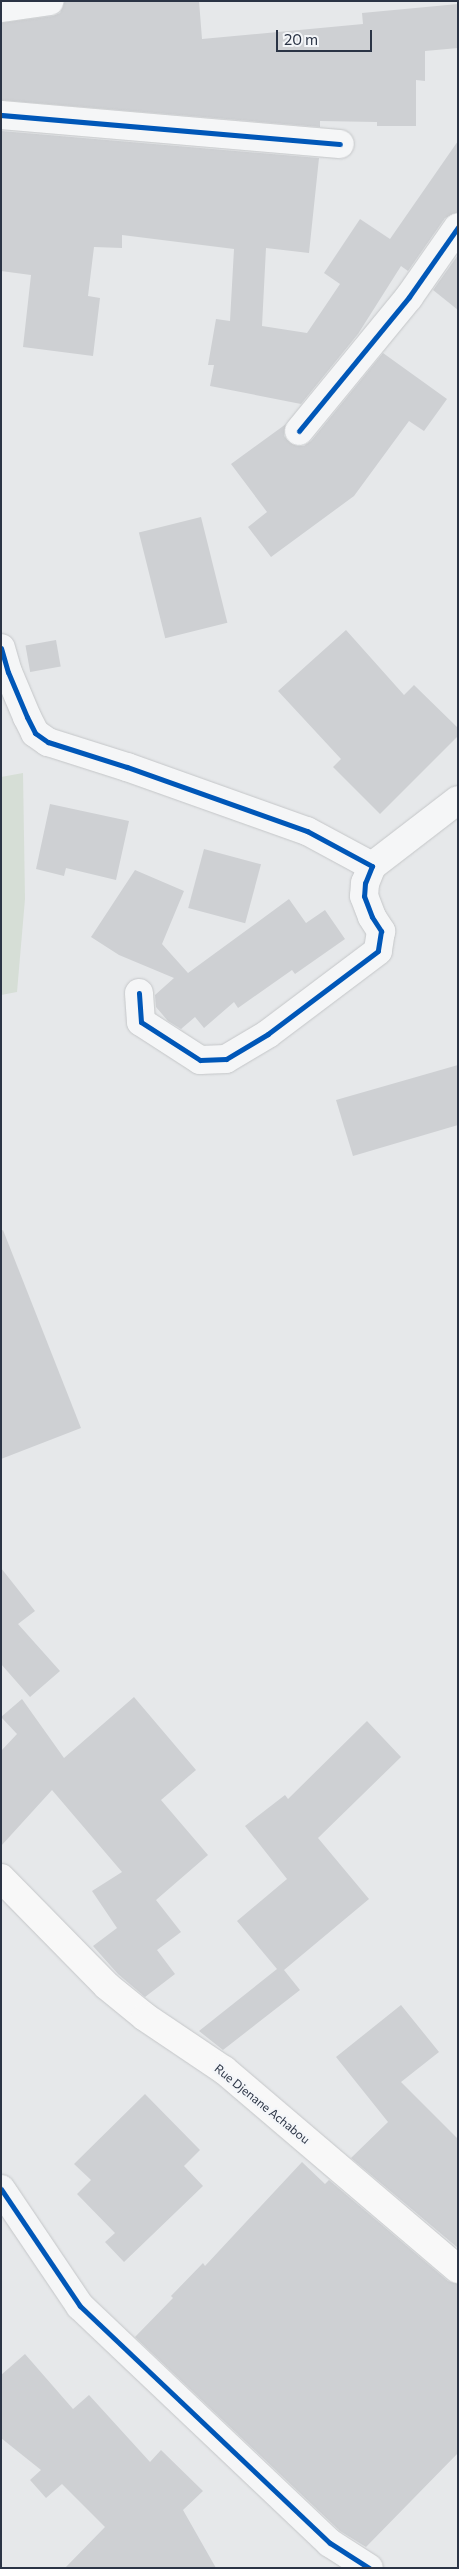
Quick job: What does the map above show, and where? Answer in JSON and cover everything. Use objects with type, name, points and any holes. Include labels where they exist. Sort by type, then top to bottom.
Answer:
[{"type":"main road","name":"Rue Djenane Achabou","points":[[1,1878],[107,1986],[145,2017],[224,2070],[458,2269]]},
{"type":"street","points":[[1,8],[50,1]]},
{"type":"street","points":[[1,116],[340,144]]},
{"type":"street","points":[[299,430],[409,297],[458,227]]},
{"type":"street","points":[[1,648],[8,672],[35,733],[48,742],[136,770],[307,831],[372,866]]},
{"type":"street","points":[[138,993],[141,1022],[200,1060],[226,1060],[268,1034],[378,952],[381,931],[372,917],[364,896],[365,882],[372,866],[458,800]]},
{"type":"street","points":[[1,2189],[80,2306],[330,2544],[369,2568]]},
{"type":"shaded area","points":[[23,773],[25,899],[17,992],[1,995],[1,777]]},
{"type":"building","points":[[65,1],[199,1],[202,39],[363,24],[362,13],[458,4],[458,48],[425,51],[425,81],[416,80],[416,126],[377,126],[377,122],[320,121],[320,127],[1,100],[1,23],[53,16],[60,13]]},
{"type":"building","points":[[1,131],[319,158],[309,253],[266,248],[262,326],[307,333],[340,284],[324,273],[360,219],[390,239],[458,141],[458,212],[445,218],[408,271],[401,266],[358,334],[301,404],[210,386],[214,365],[208,365],[216,319],[230,321],[234,249],[122,235],[122,248],[94,247],[88,296],[100,298],[93,356],[23,347],[31,275],[1,271]]},
{"type":"building","points":[[458,255],[458,310],[433,290]]},
{"type":"building","points":[[383,353],[447,399],[424,431],[409,421],[354,496],[271,557],[248,527],[267,512],[231,464],[286,424],[284,436],[290,443],[304,446],[311,441]]},
{"type":"building","points":[[201,517],[227,623],[165,638],[139,532]]},
{"type":"building","points":[[346,630],[404,695],[414,685],[458,728],[458,736],[380,814],[333,767],[341,759],[278,691]]},
{"type":"building","points":[[56,640],[61,667],[30,672],[25,645]]},
{"type":"building","points":[[50,804],[129,821],[116,880],[66,868],[64,876],[36,869]]},
{"type":"building","points":[[204,849],[261,864],[245,923],[188,908]]},
{"type":"building","points":[[135,870],[184,891],[162,944],[188,973],[289,899],[306,923],[325,910],[345,939],[295,974],[292,970],[238,1008],[234,1002],[204,1028],[195,1017],[181,1029],[168,1021],[156,1007],[155,995],[174,978],[119,955],[91,937]]},
{"type":"building","points":[[458,1065],[458,1125],[353,1156],[336,1100]]},
{"type":"building","points":[[3,1230],[81,1428],[1,1459],[1,1231]]},
{"type":"building","points":[[1,1568],[35,1611],[18,1624],[60,1671],[30,1697],[1,1664]]},
{"type":"building","points":[[134,1697],[196,1770],[161,1800],[208,1855],[156,1900],[181,1932],[157,1950],[175,1974],[145,1997],[118,1974],[93,1946],[117,1928],[92,1891],[122,1872],[52,1790],[1,1846],[1,1751],[17,1734],[1,1717],[22,1699],[64,1758]]},
{"type":"building","points":[[367,1721],[401,1757],[318,1838],[369,1899],[284,1970],[300,1990],[223,2050],[199,2031],[277,1969],[237,1921],[287,1879],[245,1826],[285,1795],[288,1799]]},
{"type":"building","points":[[401,2005],[439,2052],[401,2082],[458,2139],[458,2248],[351,2158],[388,2122],[336,2057]]},
{"type":"building","points":[[145,2094],[200,2150],[184,2166],[203,2186],[124,2262],[105,2242],[115,2233],[77,2194],[91,2180],[74,2164]]},
{"type":"building","points":[[302,2162],[325,2184],[329,2180],[448,2281],[458,2284],[458,2453],[366,2547],[340,2531],[135,2337],[173,2298],[171,2296],[203,2263],[205,2266]]},
{"type":"building","points":[[25,2354],[73,2409],[89,2395],[150,2462],[161,2450],[203,2491],[183,2510],[216,2568],[65,2568],[105,2527],[62,2484],[46,2498],[30,2480],[41,2470],[1,2438],[1,2375]]},
{"type":"cycle path","points":[[1,115],[340,144]]},
{"type":"cycle path","points":[[299,431],[409,297],[458,227]]},
{"type":"cycle path","points":[[1,648],[8,672],[27,717],[35,733],[48,742],[127,767],[307,831],[372,866],[365,883],[364,896],[372,917],[381,931],[378,951],[268,1034],[226,1059],[200,1060],[141,1022],[139,993]]},
{"type":"cycle path","points":[[1,2189],[80,2306],[330,2543],[369,2568]]}]
